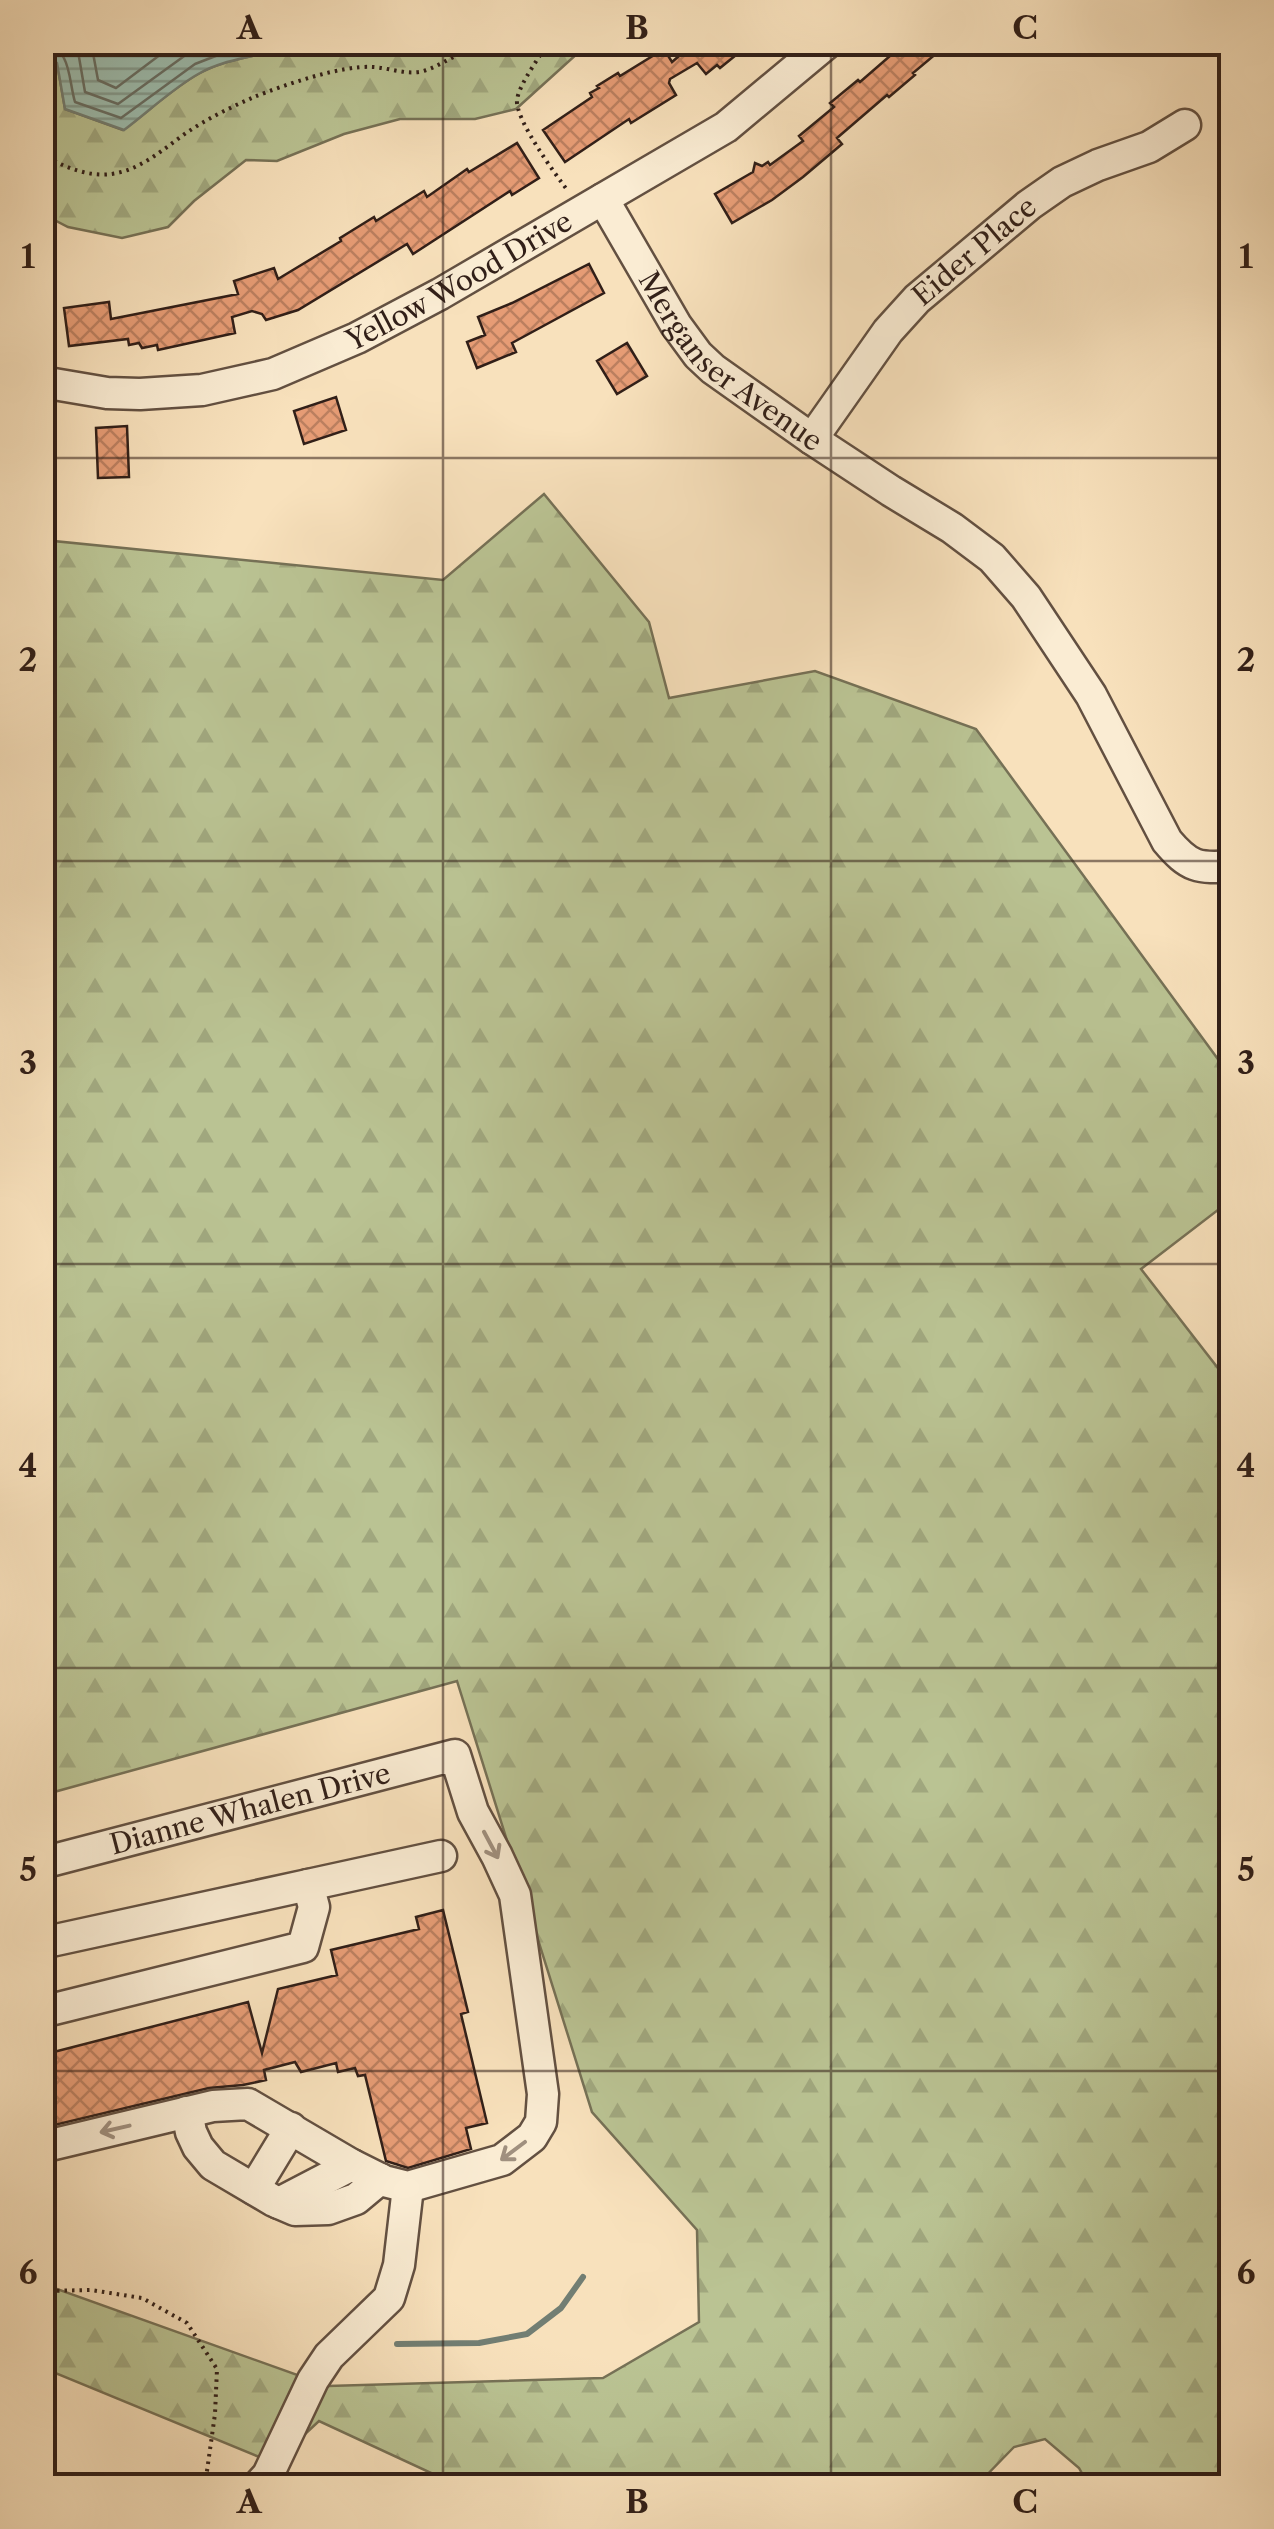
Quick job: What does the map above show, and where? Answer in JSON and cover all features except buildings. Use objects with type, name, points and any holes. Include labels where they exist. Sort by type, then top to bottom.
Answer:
[{"type":"street","name":"Yellow Wood Drive","points":[[42,382],[107,392],[168,394],[220,387],[272,374],[358,338],[738,119],[828,42]]},
{"type":"street","name":"Eider Place","points":[[812,439],[888,331],[917,299],[1054,188],[1080,173],[1149,147],[1185,125]]},
{"type":"street","name":"Merganser Avenue","points":[[593,205],[698,354],[729,382],[992,558],[1026,597],[1091,695],[1167,841],[1182,859],[1202,868],[1232,866]]},
{"type":"street","name":"Dianne Whalen Drive","points":[[42,1862],[456,1755],[473,1812],[515,1895],[543,2094],[541,2122],[532,2137],[502,2160],[394,2183]]},
{"type":"street","points":[[42,1943],[442,1856]]},
{"type":"street","points":[[42,2012],[303,1947],[314,1906],[308,1885]]},
{"type":"street","points":[[42,2146],[214,2106],[248,2104],[352,2165],[394,2183]]},
{"type":"street","points":[[188,2112],[198,2147],[213,2165],[295,2210],[328,2209],[394,2183]]},
{"type":"street","points":[[267,2196],[290,2128]]},
{"type":"street","points":[[267,2196],[352,2165]]},
{"type":"street","points":[[258,2486],[268,2476],[313,2380],[329,2356],[390,2298],[399,2265],[394,2183]]},
{"type":"path","points":[[42,152],[54,162],[89,174],[124,174],[220,113],[293,83],[371,66],[419,72],[473,50],[529,42]]},
{"type":"path","points":[[548,42],[516,104],[553,170],[593,205]]},
{"type":"path","points":[[42,2291],[91,2290],[142,2298],[187,2323],[217,2368],[206,2478],[216,2486]]},
{"type":"green space","points":[[290,43],[589,43],[516,109],[475,119],[400,119],[344,134],[277,161],[246,160],[168,227],[122,238],[68,227],[43,214],[42,49],[57,63],[65,109],[123,130],[200,73]]},
{"type":"green space","points":[[544,494],[649,622],[669,698],[815,671],[976,729],[1231,1077],[1231,1200],[1141,1269],[1231,1385],[1231,2486],[1089,2486],[1079,2468],[1045,2439],[1014,2447],[976,2486],[459,2486],[319,2421],[274,2463],[43,2368],[43,2284],[328,2386],[603,2378],[699,2322],[697,2230],[592,2112],[457,1681],[43,1795],[43,540],[443,580]]},
{"type":"water","points":[[42,43],[290,43],[200,73],[124,130],[65,109],[57,63]]},
{"type":"waterway","points":[[397,2344],[479,2343],[527,2334],[561,2308],[583,2277]]}]
